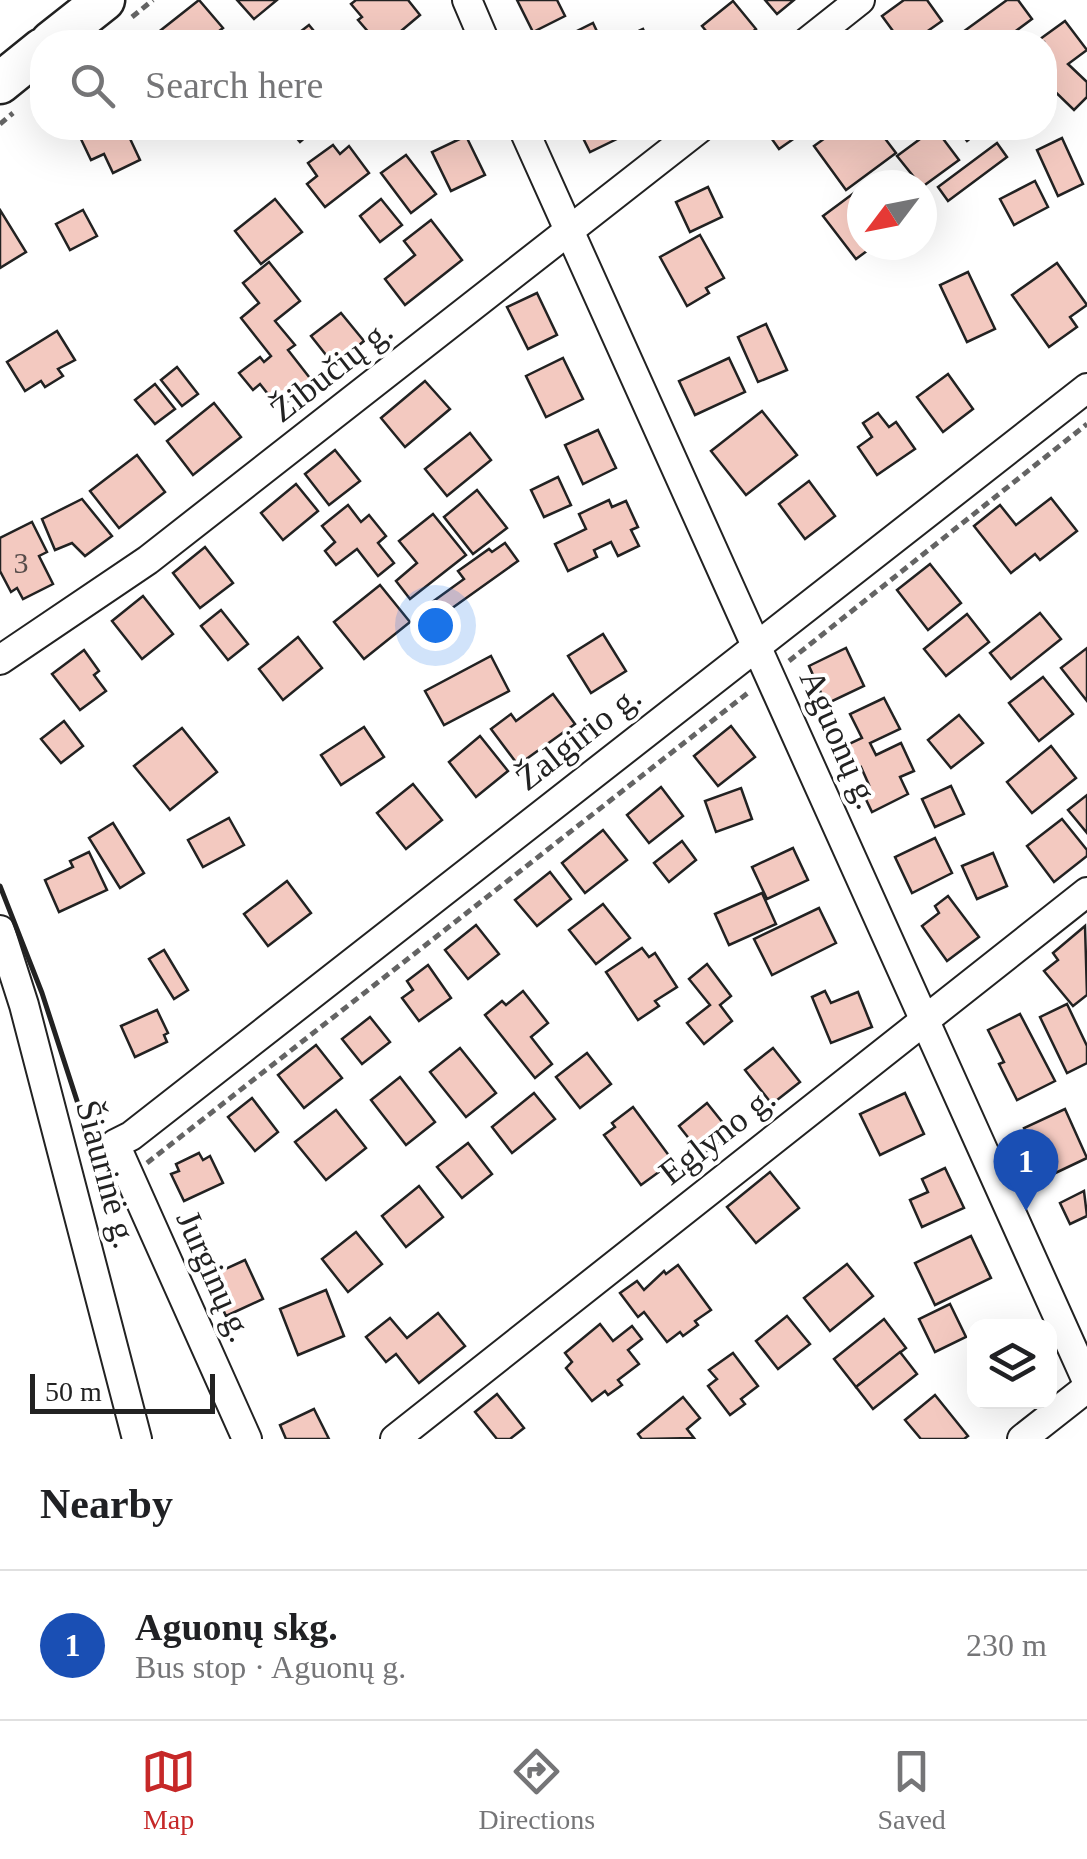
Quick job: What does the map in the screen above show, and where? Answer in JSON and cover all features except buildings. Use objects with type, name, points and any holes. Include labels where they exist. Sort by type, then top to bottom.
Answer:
[{"type":"highway","points":[[66,30],[104,0]]},
{"type":"highway","points":[[0,83],[30,59]]},
{"type":"street","points":[[466,0],[480,30]]},
{"type":"street","points":[[822,30],[860,0]]},
{"type":"street","name":"Aguonų g.","points":[[528,140],[1087,1384]]},
{"type":"street","name":"Žibučių g.","points":[[0,660],[148,560],[685,140]]},
{"type":"street","name":"Žalgirio g.","points":[[115,1144],[131,1136],[1087,388]]},
{"type":"street","name":"Eglyno g.","points":[[395,1439],[1087,892]]},
{"type":"street","name":"Šiaurinė g.","points":[[0,930],[29,1024],[137,1439]]},
{"type":"street","name":"Jurginų g.","points":[[115,1144],[247,1439]]},
{"type":"street","points":[[1022,1439],[1087,1384]]},
{"type":"path","points":[[129,1177],[1087,424]]},
{"type":"wall","points":[[0,886],[42,993],[80,1110]]},
{"type":"place","name":"Aguonų skg.","points":[[1026,1211]]}]
